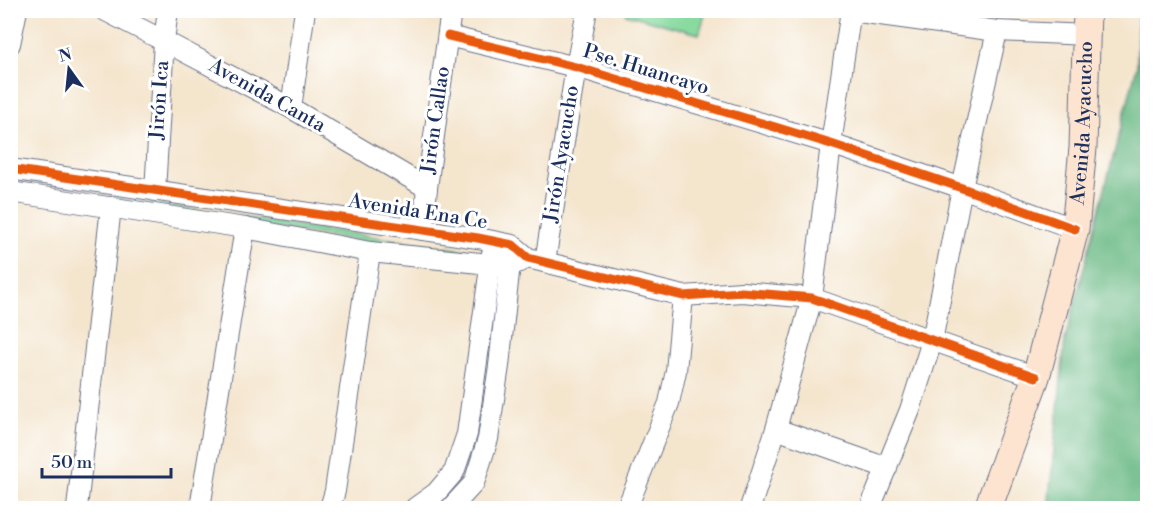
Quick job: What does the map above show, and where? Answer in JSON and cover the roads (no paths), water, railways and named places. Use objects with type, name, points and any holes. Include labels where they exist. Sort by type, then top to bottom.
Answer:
[{"type":"street","points":[[10,44],[17,10]]},
{"type":"street","name":"Avenida Canta","points":[[104,10],[291,108],[427,188]]},
{"type":"street","name":"Jirón Ica","points":[[154,190],[168,10]]},
{"type":"street","points":[[291,108],[304,10]]},
{"type":"street","name":"Jirón Callao","points":[[423,230],[451,10]]},
{"type":"street","name":"Jirón Ayacucho","points":[[537,260],[587,10]]},
{"type":"street","points":[[750,508],[776,429],[812,298],[831,144],[851,11],[986,23],[1087,23]]},
{"type":"street","points":[[870,508],[910,410],[932,341],[962,188],[986,23]]},
{"type":"street","name":"Avenida Ayacucho","points":[[988,508],[1036,378],[1075,229],[1083,148],[1087,23]]},
{"type":"street","name":"Pse. Huancayo","points":[[448,36],[576,67],[831,144],[1075,229]]},
{"type":"street","name":"Avenida Ena Ce","points":[[10,169],[503,243],[537,260],[683,296],[742,292],[812,298],[1036,378]]},
{"type":"street","points":[[10,192],[245,228],[370,252],[500,266],[537,260]]},
{"type":"street","points":[[77,508],[111,207]]},
{"type":"street","points":[[200,508],[245,228]]},
{"type":"street","points":[[415,508],[436,493],[454,472],[467,434],[503,243]]},
{"type":"street","points":[[330,508],[335,491],[370,252]]},
{"type":"street","points":[[451,508],[474,483],[488,439],[499,366],[500,266]]},
{"type":"street","points":[[627,508],[669,403],[676,371],[683,296]]},
{"type":"street","points":[[776,429],[887,468]]}]
